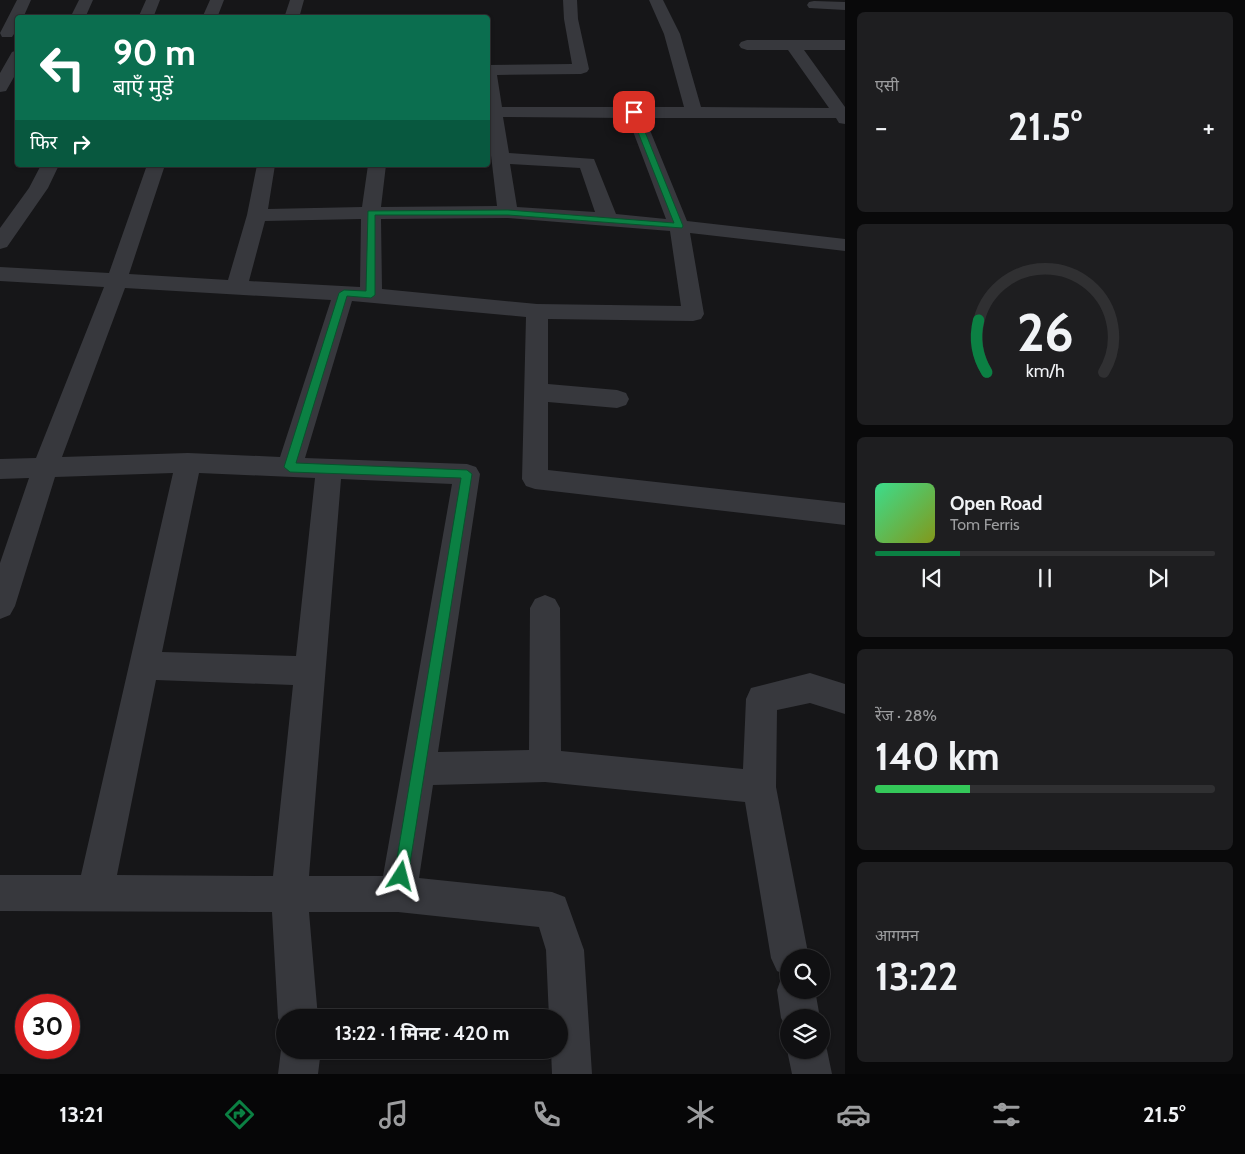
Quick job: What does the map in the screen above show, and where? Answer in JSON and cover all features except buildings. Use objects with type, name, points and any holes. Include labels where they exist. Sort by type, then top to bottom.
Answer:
[{"type":"street","points":[[17,15],[24,0]]},
{"type":"street","points":[[78,15],[86,0]]},
{"type":"street","points":[[146,15],[153,0]]},
{"type":"street","points":[[210,15],[217,0]]},
{"type":"street","points":[[292,15],[297,0]]},
{"type":"street","points":[[490,70],[581,69],[571,19],[570,0]]},
{"type":"street","points":[[656,0],[672,34],[694,112]]},
{"type":"street","points":[[814,5],[845,6]]},
{"type":"street","points":[[8,34],[15,19]]},
{"type":"street","points":[[747,45],[845,45]]},
{"type":"street","points":[[793,45],[843,116]]},
{"type":"street","points":[[0,87],[15,60]]},
{"type":"street","points":[[490,87],[508,212]]},
{"type":"street","points":[[493,112],[694,112],[843,116]]},
{"type":"street","points":[[0,274],[344,293],[537,311],[693,314],[679,226],[634,112]]},
{"type":"street","points":[[499,158],[587,163],[608,220]]},
{"type":"street","points":[[0,243],[38,188],[49,167]]},
{"type":"street","points":[[0,606],[45,469],[117,280],[155,167]]},
{"type":"street","points":[[237,287],[257,216],[266,167]]},
{"type":"street","points":[[371,295],[371,213],[377,167]]},
{"type":"street","points":[[257,216],[508,212],[679,226],[845,245]]},
{"type":"street","points":[[290,467],[344,293]]},
{"type":"street","points":[[537,311],[534,479],[845,514]]},
{"type":"street","points":[[535,392],[616,399]]},
{"type":"street","points":[[95,892],[188,463]]},
{"type":"street","points":[[0,469],[188,463],[467,474],[398,894]]},
{"type":"street","points":[[297,1009],[289,894],[330,469]]},
{"type":"street","points":[[544,608],[545,766]]},
{"type":"street","points":[[145,666],[310,671]]},
{"type":"street","points":[[788,949],[759,787],[762,699],[810,688],[845,699]]},
{"type":"street","points":[[418,769],[545,766],[759,787]]},
{"type":"street","points":[[0,893],[398,894],[552,910],[565,950],[572,1074]]},
{"type":"street","points":[[298,1074],[300,1059]]},
{"type":"street","points":[[809,1059],[812,1074]]},
{"type":"route","points":[[401,876],[467,474],[290,467],[344,293],[371,295],[371,213],[508,212],[679,226],[634,112]]}]
